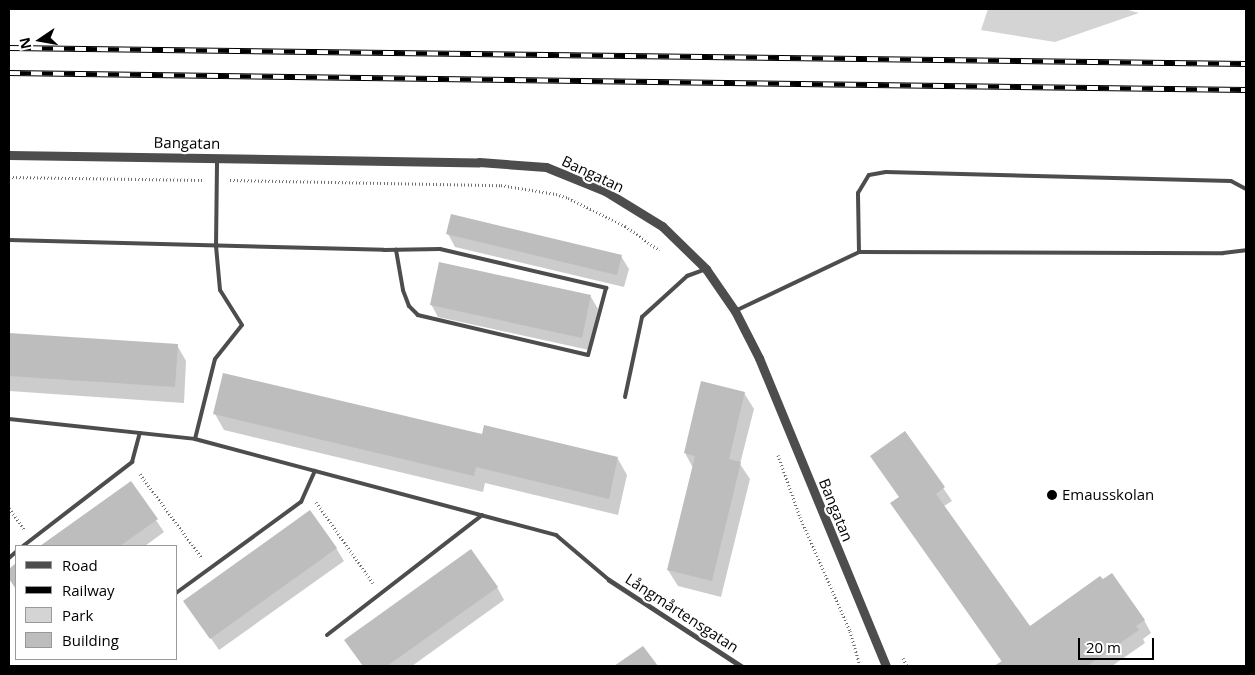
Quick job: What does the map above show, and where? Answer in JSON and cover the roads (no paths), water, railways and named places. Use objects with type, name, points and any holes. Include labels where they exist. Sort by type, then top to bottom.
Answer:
[{"type":"street","name":"Bangatan","points":[[9,155],[479,162],[546,167],[606,191],[662,226],[706,269],[735,311],[759,358],[886,666]]},
{"type":"street","name":"Långmårtensgatan","points":[[609,580],[741,666]]},
{"type":"lane","points":[[195,438],[215,360],[242,326],[220,290],[216,246],[219,180],[217,158]]},
{"type":"lane","points":[[859,252],[858,193],[869,175],[886,172],[1230,181],[1246,189]]},
{"type":"lane","points":[[9,240],[396,250],[440,249],[606,288],[588,355],[418,315],[409,306],[403,290],[396,250]]},
{"type":"lane","points":[[735,311],[859,252],[1223,254],[1246,250]]},
{"type":"lane","points":[[625,397],[642,316],[686,276],[706,269]]},
{"type":"lane","points":[[9,419],[195,438],[556,535],[609,580]]},
{"type":"lane","points":[[24,545],[132,462],[140,433]]},
{"type":"lane","points":[[178,592],[301,502],[316,471]]},
{"type":"lane","points":[[327,635],[482,516]]},
{"type":"railway","points":[[9,48],[1246,64]]},
{"type":"railway","points":[[9,73],[1246,90]]},
{"type":"place","name":"Emausskolan","points":[[1052,495]]}]
